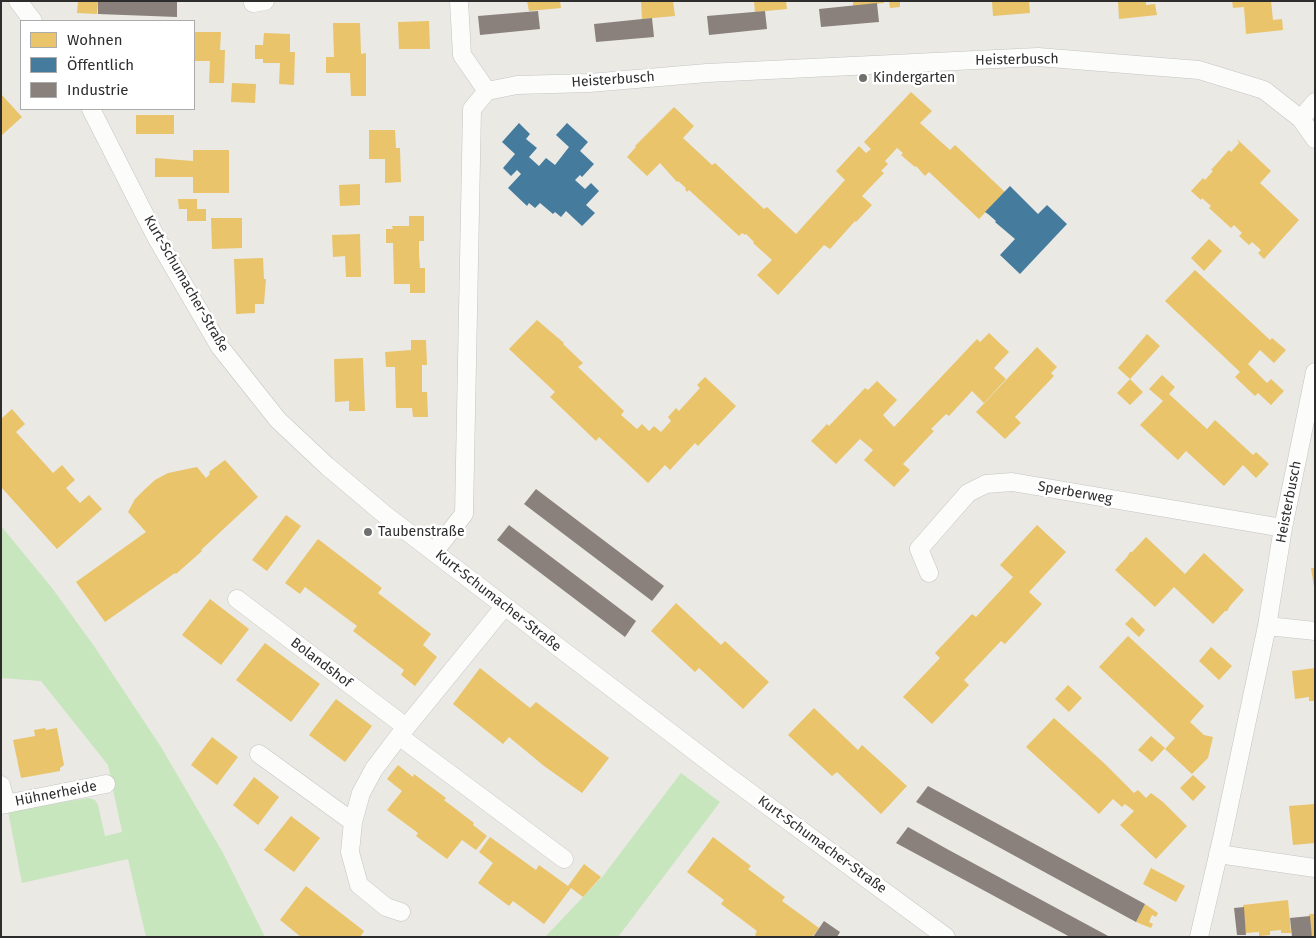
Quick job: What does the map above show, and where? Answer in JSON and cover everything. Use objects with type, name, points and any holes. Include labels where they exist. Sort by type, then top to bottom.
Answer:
[{"type":"street","points":[[18,1],[32,20]]},
{"type":"street","points":[[434,552],[464,514],[472,109],[487,91],[462,55],[460,1]]},
{"type":"street","name":"Heisterbusch","points":[[487,91],[517,85],[588,83],[706,73],[1038,57],[1199,70],[1264,90],[1301,119],[1315,139]]},
{"type":"street","points":[[1301,119],[1315,102]]},
{"type":"street","name":"Kurt-Schumacher-Straße","points":[[92,110],[156,237],[220,347],[278,420],[376,508],[722,772],[946,937]]},
{"type":"street","name":"Heisterbusch","points":[[1199,937],[1267,626],[1283,528],[1314,376]]},
{"type":"street","name":"Sperberweg","points":[[929,573],[919,549],[968,493],[986,484],[1012,482],[1283,528]]},
{"type":"street","name":"Bolandshof","points":[[237,599],[564,859]]},
{"type":"street","points":[[401,912],[386,907],[359,885],[350,852],[354,822],[361,793],[374,769],[504,607]]},
{"type":"street","points":[[1267,626],[1315,631]]},
{"type":"street","points":[[259,754],[354,822]]},
{"type":"street","name":"Hühnerheide","points":[[1,785],[4,804],[106,784]]},
{"type":"street","points":[[1218,854],[1315,868]]},
{"type":"green space","points":[[1,526],[52,588],[94,646],[161,747],[223,853],[265,937],[146,937],[128,859],[22,883],[8,811],[89,798],[95,800],[98,805],[105,836],[122,832],[108,765],[41,681],[1,678]]},
{"type":"green space","points":[[681,773],[720,802],[618,937],[545,937],[603,876]]},
{"type":"building: Wohnen","points":[[78,1],[98,1],[97,14],[77,13]]},
{"type":"building: Wohnen","points":[[527,1],[560,1],[561,8],[529,11]]},
{"type":"building: Wohnen","points":[[641,1],[673,1],[675,16],[642,19]]},
{"type":"building: Wohnen","points":[[786,1],[787,9],[755,12],[754,2]]},
{"type":"building: Wohnen","points":[[853,1],[884,1],[884,3],[853,6]]},
{"type":"building: Wohnen","points":[[889,1],[900,1],[900,7],[890,8]]},
{"type":"building: Wohnen","points":[[992,1],[1029,1],[1030,13],[993,16]]},
{"type":"building: Wohnen","points":[[1118,1],[1146,1],[1146,5],[1155,4],[1157,15],[1119,19]]},
{"type":"building: Wohnen","points":[[1232,1],[1271,1],[1273,20],[1282,19],[1283,30],[1246,34],[1244,7],[1233,8]]},
{"type":"building: Wohnen","points":[[429,21],[430,49],[399,49],[398,22]]},
{"type":"building: Wohnen","points":[[333,23],[360,23],[361,54],[366,53],[366,96],[351,96],[350,73],[326,73],[326,57],[334,57]]},
{"type":"building: Wohnen","points":[[195,32],[221,32],[220,50],[225,50],[224,83],[209,83],[210,61],[195,61]]},
{"type":"building: Wohnen","points":[[264,33],[290,34],[290,52],[295,52],[294,85],[279,84],[280,63],[263,63],[263,59],[255,59],[255,45],[263,45]]},
{"type":"building: Wohnen","points":[[232,83],[256,84],[255,103],[231,102]]},
{"type":"building: Wohnen","points":[[911,92],[932,111],[920,123],[950,150],[955,145],[1005,192],[979,219],[929,172],[925,176],[916,166],[901,155],[903,153],[897,148],[885,161],[888,164],[881,171],[884,173],[862,196],[872,205],[830,249],[824,245],[778,295],[757,275],[772,260],[746,234],[742,233],[739,236],[689,190],[687,192],[686,188],[677,182],[660,163],[647,176],[627,157],[635,146],[674,107],[694,126],[683,138],[712,165],[715,163],[764,209],[767,207],[796,234],[845,180],[836,171],[859,146],[866,153],[871,149],[864,142]]},
{"type":"building: Wohnen","points":[[1,94],[22,117],[1,136]]},
{"type":"building: Wohnen","points":[[136,115],[174,115],[174,134],[136,134]]},
{"type":"building: Wohnen","points":[[369,130],[395,130],[396,148],[400,148],[401,182],[385,183],[385,159],[369,159]]},
{"type":"building: Wohnen","points":[[1237,139],[1271,171],[1260,183],[1299,220],[1264,259],[1258,253],[1261,250],[1252,242],[1249,245],[1239,236],[1242,233],[1234,225],[1231,228],[1209,208],[1211,206],[1191,191],[1203,178],[1205,180],[1213,171],[1211,170],[1229,150],[1231,152],[1239,143]]},
{"type":"building: Wohnen","points":[[193,150],[229,150],[229,193],[193,193],[193,177],[155,177],[155,158],[193,161]]},
{"type":"building: Wohnen","points":[[360,184],[360,205],[340,206],[339,185]]},
{"type":"building: Wohnen","points":[[178,199],[197,199],[197,209],[206,209],[206,221],[187,221],[187,209],[179,209]]},
{"type":"building: Wohnen","points":[[409,216],[424,216],[424,241],[419,241],[419,255],[420,268],[425,268],[425,293],[410,293],[410,284],[394,284],[393,243],[386,243],[386,229],[393,229],[392,226],[409,226]]},
{"type":"building: Wohnen","points":[[211,218],[242,218],[242,248],[212,249]]},
{"type":"building: Wohnen","points":[[360,234],[361,277],[346,277],[345,256],[333,257],[332,235]]},
{"type":"building: Wohnen","points":[[1209,239],[1222,251],[1204,271],[1191,258]]},
{"type":"building: Wohnen","points":[[263,258],[264,279],[266,279],[264,304],[255,304],[255,313],[236,314],[234,259]]},
{"type":"building: Wohnen","points":[[1195,270],[1270,340],[1272,338],[1286,350],[1274,363],[1260,350],[1248,364],[1267,383],[1271,379],[1284,391],[1271,405],[1258,393],[1255,396],[1235,377],[1240,372],[1165,301]]},
{"type":"building: Wohnen","points":[[537,320],[564,343],[583,363],[578,367],[624,411],[621,415],[637,429],[642,424],[649,431],[654,426],[661,432],[671,421],[668,417],[676,408],[679,411],[700,388],[697,385],[705,377],[736,406],[698,446],[695,443],[670,470],[665,465],[648,483],[599,437],[596,441],[550,397],[555,392],[509,349]]},
{"type":"building: Wohnen","points":[[989,333],[1009,352],[994,368],[1006,379],[984,403],[972,391],[949,416],[946,414],[931,429],[934,431],[903,464],[910,470],[894,487],[864,460],[873,450],[860,439],[836,464],[811,441],[827,424],[829,426],[865,388],[868,390],[877,381],[897,400],[883,415],[894,427],[977,339],[980,342]]},
{"type":"building: Wohnen","points":[[1147,334],[1160,346],[1130,379],[1118,368]]},
{"type":"building: Wohnen","points":[[411,340],[426,340],[427,365],[422,365],[422,392],[427,392],[428,417],[413,417],[412,408],[396,408],[395,367],[386,367],[385,352],[411,350]]},
{"type":"building: Wohnen","points":[[1037,347],[1057,367],[1051,373],[1054,376],[1015,417],[1021,423],[1005,439],[976,412]]},
{"type":"building: Wohnen","points":[[363,358],[365,411],[349,411],[349,401],[335,402],[334,359]]},
{"type":"building: Wohnen","points":[[1162,375],[1175,387],[1169,394],[1207,429],[1215,420],[1253,455],[1256,452],[1269,464],[1256,478],[1243,465],[1224,486],[1186,451],[1178,460],[1140,425],[1163,401],[1149,389]]},
{"type":"building: Wohnen","points":[[1130,379],[1143,392],[1130,405],[1117,393]]},
{"type":"building: Wohnen","points":[[12,409],[25,424],[16,432],[53,473],[62,465],[75,480],[66,488],[80,503],[89,495],[102,509],[57,549],[1,487],[1,419]]},
{"type":"building: Wohnen","points":[[225,460],[258,497],[176,574],[105,622],[76,582],[146,532],[128,512],[135,499],[155,480],[168,473],[197,467],[206,478],[210,474],[209,472]]},
{"type":"building: Wohnen","points":[[286,515],[301,526],[267,571],[252,560]]},
{"type":"building: Wohnen","points":[[1037,525],[1066,552],[1029,592],[1042,604],[1005,644],[1001,641],[964,680],[969,685],[932,724],[903,697],[940,658],[935,653],[972,614],[976,617],[1013,577],[1000,565]]},
{"type":"building: Wohnen","points":[[1146,537],[1185,574],[1204,553],[1244,590],[1227,611],[1213,624],[1174,587],[1155,607],[1115,570]]},
{"type":"building: Wohnen","points":[[318,539],[382,588],[378,593],[431,634],[423,645],[437,657],[415,686],[401,675],[404,670],[353,631],[357,626],[305,587],[300,594],[285,583]]},
{"type":"building: Wohnen","points":[[1311,568],[1315,568],[1315,587],[1314,587]]},
{"type":"building: Wohnen","points":[[210,599],[249,629],[221,665],[182,635]]},
{"type":"building: Wohnen","points":[[676,603],[721,645],[725,641],[769,682],[743,709],[699,668],[695,672],[651,631]]},
{"type":"building: Wohnen","points":[[1132,617],[1145,630],[1139,637],[1125,624]]},
{"type":"building: Wohnen","points":[[1128,636],[1204,706],[1190,722],[1204,735],[1213,737],[1208,758],[1192,774],[1165,749],[1175,738],[1099,667]]},
{"type":"building: Wohnen","points":[[265,643],[320,684],[291,722],[236,680]]},
{"type":"building: Wohnen","points":[[1211,647],[1232,666],[1219,680],[1199,661]]},
{"type":"building: Wohnen","points":[[480,668],[530,708],[536,702],[609,758],[582,793],[544,766],[509,737],[503,744],[453,704]]},
{"type":"building: Wohnen","points":[[1315,668],[1315,701],[1309,701],[1309,697],[1295,699],[1292,671]]},
{"type":"building: Wohnen","points":[[1068,685],[1082,698],[1069,712],[1055,699]]},
{"type":"building: Wohnen","points":[[336,699],[372,726],[345,762],[309,735]]},
{"type":"building: Wohnen","points":[[814,708],[858,750],[862,745],[907,786],[881,814],[837,772],[832,776],[788,735]]},
{"type":"building: Wohnen","points":[[1054,718],[1134,793],[1138,790],[1146,798],[1151,793],[1187,826],[1156,859],[1120,825],[1134,811],[1125,804],[1122,807],[1113,799],[1099,814],[1026,747]]},
{"type":"building: Wohnen","points":[[45,728],[46,730],[57,728],[64,765],[60,768],[60,771],[21,778],[13,740],[35,736],[34,730]]},
{"type":"building: Wohnen","points":[[1151,736],[1165,748],[1152,762],[1138,750]]},
{"type":"building: Wohnen","points":[[212,737],[238,757],[217,785],[191,765]]},
{"type":"building: Wohnen","points":[[398,765],[413,777],[414,774],[446,798],[444,800],[474,823],[473,825],[487,836],[476,850],[462,840],[447,859],[416,836],[418,833],[387,810],[402,791],[387,779]]},
{"type":"building: Wohnen","points":[[1193,775],[1206,787],[1193,801],[1180,788]]},
{"type":"building: Wohnen","points":[[254,777],[279,797],[258,825],[233,805]]},
{"type":"building: Wohnen","points":[[1315,804],[1315,843],[1293,845],[1289,806]]},
{"type":"building: Wohnen","points":[[291,816],[320,838],[294,872],[264,850]]},
{"type":"building: Wohnen","points":[[490,837],[536,870],[539,865],[568,886],[584,864],[601,877],[583,897],[571,888],[544,924],[513,901],[509,906],[478,883],[493,863],[479,852]]},
{"type":"building: Wohnen","points":[[713,837],[751,866],[748,869],[785,897],[782,901],[819,928],[812,937],[757,937],[755,935],[757,931],[721,904],[724,900],[687,872]]},
{"type":"building: Wohnen","points":[[1151,868],[1185,886],[1176,902],[1143,884]]},
{"type":"building: Wohnen","points":[[306,886],[364,931],[360,937],[301,937],[280,920]]},
{"type":"building: Wohnen","points":[[1288,900],[1291,933],[1281,933],[1281,930],[1270,931],[1270,935],[1259,936],[1259,932],[1246,933],[1243,905]]},
{"type":"building: Wohnen","points":[[1145,904],[1158,913],[1156,917],[1152,915],[1149,922],[1153,924],[1151,928],[1136,922]]},
{"type":"building: Wohnen","points":[[1309,914],[1315,914],[1315,937],[1312,937]]},
{"type":"building: Öffentlich","points":[[519,123],[530,134],[526,139],[537,148],[529,157],[539,166],[546,158],[555,165],[569,147],[556,135],[567,123],[588,142],[580,151],[594,164],[582,177],[580,175],[575,180],[585,189],[591,183],[599,191],[586,205],[595,213],[582,226],[566,211],[561,217],[555,212],[553,214],[540,203],[535,208],[529,203],[527,206],[508,188],[521,174],[517,170],[511,176],[503,168],[515,154],[502,142]]},
{"type":"building: Öffentlich","points":[[1010,186],[1038,214],[1047,205],[1067,224],[1020,274],[1000,255],[1015,239],[985,212]]},
{"type":"building: Industrie","points":[[98,1],[177,1],[177,17],[98,14]]},
{"type":"building: Industrie","points":[[877,3],[879,22],[821,27],[819,9]]},
{"type":"building: Industrie","points":[[538,11],[540,29],[480,35],[478,16]]},
{"type":"building: Industrie","points":[[765,11],[767,29],[709,35],[707,16]]},
{"type":"building: Industrie","points":[[652,18],[654,37],[596,42],[594,24]]},
{"type":"building: Industrie","points":[[536,489],[664,586],[652,601],[524,504]]},
{"type":"building: Industrie","points":[[509,525],[636,621],[625,637],[497,540]]},
{"type":"building: Industrie","points":[[928,786],[1145,904],[1136,922],[916,802]]},
{"type":"building: Industrie","points":[[908,827],[1110,937],[1070,937],[896,843]]},
{"type":"building: Industrie","points":[[1244,907],[1246,935],[1237,935],[1234,908]]},
{"type":"building: Industrie","points":[[1310,916],[1312,937],[1292,937],[1290,918]]},
{"type":"building: Industrie","points":[[824,921],[840,932],[837,937],[813,937]]},
{"type":"place","name":"Kindergarten","points":[[863,78]]},
{"type":"place","name":"Taubenstraße","points":[[368,532]]}]
